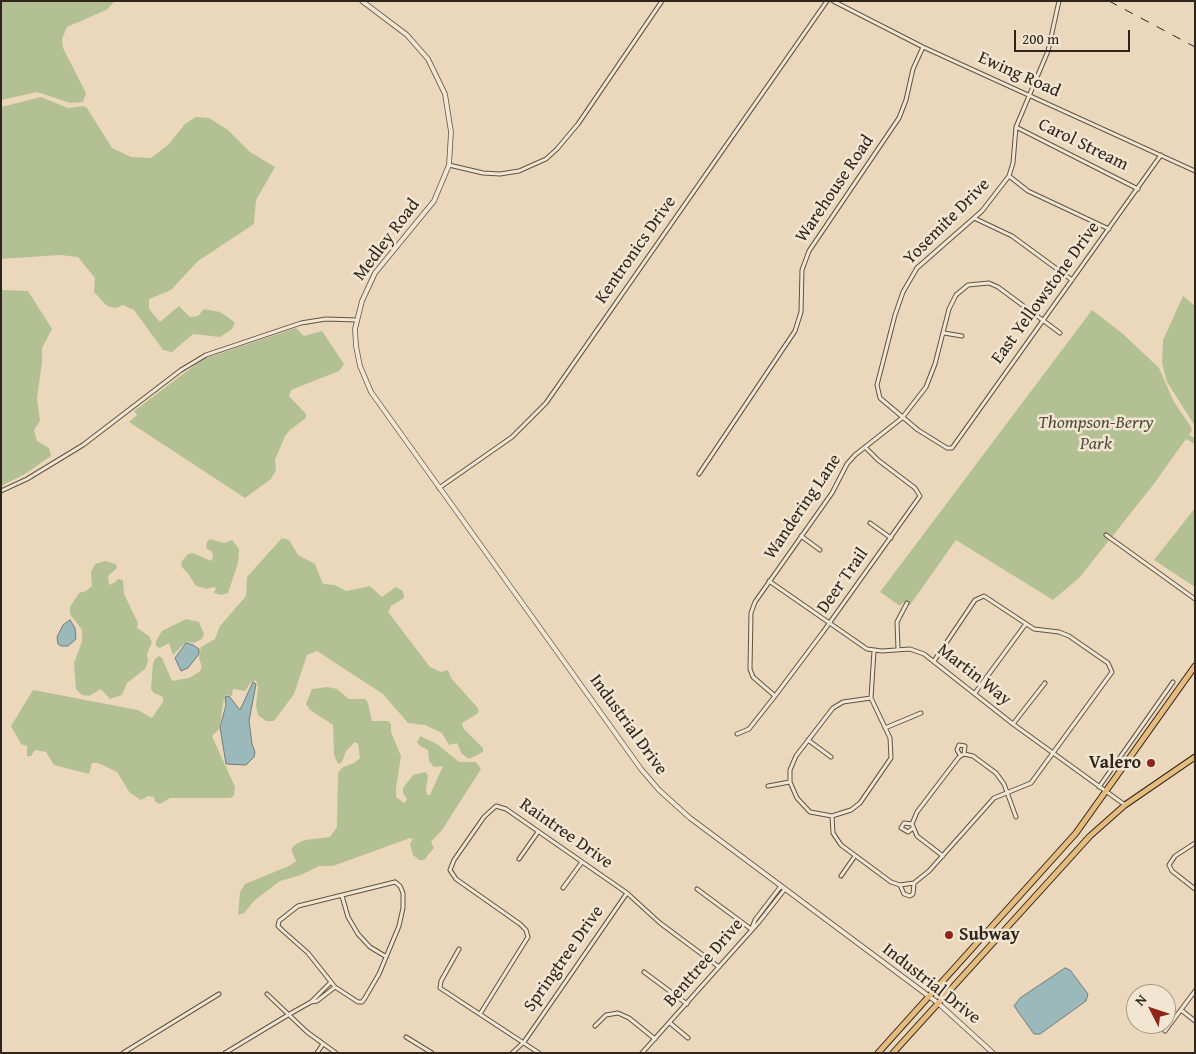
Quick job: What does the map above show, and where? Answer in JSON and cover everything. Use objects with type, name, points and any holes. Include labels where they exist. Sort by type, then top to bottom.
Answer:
[{"type":"main road","points":[[878,1053],[1076,833],[1195,666]]},
{"type":"main road","points":[[892,1053],[1090,836],[1125,805],[1195,756]]},
{"type":"street","name":"Medley Road","points":[[357,320],[362,300],[370,282],[425,214],[442,184],[449,165],[452,142],[445,94],[428,58],[407,35],[362,1]]},
{"type":"street","points":[[449,165],[483,173],[500,174],[519,171],[546,159],[568,137],[662,1]]},
{"type":"street","name":"Kentronics Drive","points":[[439,488],[512,437],[546,403],[827,1]]},
{"type":"street","name":"Ewing Road","points":[[833,1],[923,47],[1195,171]]},
{"type":"street","name":"Yosemite Drive","points":[[953,447],[948,448],[902,418],[880,398],[877,385],[899,302],[923,261],[986,207],[1009,176],[1013,163],[1016,127],[1053,36],[1059,1]]},
{"type":"street","name":"Warehouse Road","points":[[699,474],[795,331],[801,312],[802,270],[808,251],[899,118],[906,100],[913,69],[923,47]]},
{"type":"street","name":"Carol Stream","points":[[1016,127],[1138,189]]},
{"type":"street","name":"East Yellowstone Drive","points":[[953,447],[1161,155]]},
{"type":"street","points":[[1009,176],[1028,191],[1109,229]]},
{"type":"street","points":[[974,218],[1012,236],[1072,280]]},
{"type":"street","name":"Wandering Lane","points":[[775,696],[753,677],[750,665],[751,614],[755,602],[835,487],[847,464],[902,418],[929,381],[944,333],[949,309],[956,294],[964,287],[979,282],[989,283],[998,287],[1060,333]]},
{"type":"street","points":[[1,491],[28,479],[71,453],[181,370],[206,355],[300,323],[326,319],[357,320]]},
{"type":"street","name":"Industrial Drive","points":[[357,320],[356,346],[365,381],[439,488],[646,776],[690,818],[938,1002],[993,1053]]},
{"type":"street","points":[[944,333],[962,336]]},
{"type":"street","name":"Deer Trail","points":[[737,734],[749,729],[775,696],[829,624],[920,494],[865,447]]},
{"type":"street","points":[[870,524],[890,538]]},
{"type":"street","points":[[1106,535],[1195,599]]},
{"type":"street","points":[[801,536],[820,550]]},
{"type":"street","name":"Martin Way","points":[[769,581],[858,644],[874,650],[915,649],[934,661],[1052,753],[1125,805]]},
{"type":"street","points":[[832,816],[834,838],[856,856],[887,880],[900,885],[914,883],[922,878],[943,856],[990,802],[1007,792],[1031,783],[1109,680],[1112,672],[1111,666],[1069,636],[1059,632],[1038,631],[1025,625],[984,596],[977,598],[934,661]]},
{"type":"street","points":[[898,649],[897,622],[907,603]]},
{"type":"street","points":[[975,693],[1025,625]]},
{"type":"street","points":[[871,698],[838,704],[829,712],[792,765],[790,782],[797,798],[807,810],[818,815],[832,816],[846,813],[860,803],[889,763],[892,748],[886,728],[871,698],[874,650]]},
{"type":"street","points":[[1099,787],[1173,682]]},
{"type":"street","points":[[1013,724],[1045,683]]},
{"type":"street","points":[[1164,695],[1170,700]]},
{"type":"street","points":[[886,728],[921,713]]},
{"type":"street","points":[[808,740],[831,757]]},
{"type":"street","points":[[943,856],[917,836],[912,826],[917,812],[953,762],[963,755],[976,758],[1003,780],[1016,817]]},
{"type":"street","points":[[768,786],[790,782]]},
{"type":"street","name":"Raintree Drive","points":[[480,1014],[528,940],[528,933],[520,924],[450,873],[450,867],[484,817],[496,806],[502,807],[627,893],[660,923],[719,967]]},
{"type":"street","points":[[519,859],[538,832]]},
{"type":"street","points":[[1195,843],[1175,856],[1169,865],[1172,871],[1195,889]]},
{"type":"street","points":[[841,876],[856,856]]},
{"type":"street","points":[[563,888],[582,862]]},
{"type":"street","points":[[392,882],[400,886],[403,900],[402,917],[396,935],[385,956],[379,974],[362,1002],[352,999],[330,983],[308,952],[282,930],[278,924],[283,916],[298,906],[342,896],[392,882]]},
{"type":"street","points":[[900,885],[904,894],[910,896],[913,894],[914,883]]},
{"type":"street","name":"Benttree Drive","points":[[642,1053],[752,929],[783,888]]},
{"type":"street","points":[[697,889],[752,929]]},
{"type":"street","name":"Springtree Drive","points":[[512,1053],[524,1042],[627,893]]},
{"type":"street","points":[[342,896],[348,917],[358,934],[370,947],[385,956]]},
{"type":"street","points":[[459,949],[444,976],[440,988],[539,1053]]},
{"type":"street","points":[[644,972],[687,1004]]},
{"type":"street","points":[[225,1053],[311,1002],[330,983]]},
{"type":"street","points":[[311,1002],[317,1001],[335,987]]},
{"type":"street","points":[[1176,1017],[1195,991]]},
{"type":"street","points":[[123,1053],[219,994]]},
{"type":"street","points":[[267,994],[288,1015],[336,1053]]},
{"type":"street","points":[[1181,1010],[1195,1020]]},
{"type":"street","points":[[595,1026],[606,1015],[618,1013],[629,1018],[655,1039]]},
{"type":"street","points":[[670,1023],[688,1038]]},
{"type":"street","points":[[406,1037],[432,1053]]},
{"type":"street","points":[[317,1053],[323,1044]]},
{"type":"green space","points":[[1,1],[115,1],[106,10],[67,27],[62,39],[63,48],[86,93],[83,102],[70,103],[37,92],[1,100]]},
{"type":"green space","points":[[41,97],[68,108],[84,106],[87,108],[112,148],[131,157],[151,158],[169,144],[185,124],[196,117],[209,118],[228,130],[250,152],[275,167],[256,200],[254,224],[198,261],[171,290],[149,299],[149,309],[160,322],[179,306],[190,317],[198,316],[204,309],[220,312],[235,323],[232,329],[220,337],[193,334],[172,352],[163,350],[134,310],[123,305],[116,308],[107,306],[94,292],[95,278],[78,257],[60,255],[1,259],[1,107]]},
{"type":"green space","points":[[1,290],[28,291],[52,329],[42,348],[37,398],[40,421],[34,430],[37,441],[49,448],[51,456],[25,474],[1,486]]},
{"type":"green space","points":[[1183,296],[1195,306],[1195,426],[1167,382],[1162,363],[1163,340]]},
{"type":"green space","name":"Thompson-Berry Park","points":[[1092,310],[1123,334],[1159,368],[1174,402],[1191,427],[1192,430],[1189,435],[1195,438],[1195,444],[1186,439],[1153,485],[1080,577],[1053,600],[956,540],[910,605],[904,602],[900,606],[880,592]]},
{"type":"green space","points":[[296,328],[304,336],[322,331],[344,364],[339,371],[291,390],[289,396],[306,414],[306,418],[285,436],[275,460],[276,470],[271,479],[245,498],[129,422],[137,415],[134,411],[203,359]]},
{"type":"green space","points":[[1195,508],[1195,587],[1154,560]]},
{"type":"green space","points":[[282,538],[289,540],[298,555],[315,564],[323,584],[335,585],[346,591],[370,586],[382,597],[396,587],[403,591],[404,598],[391,606],[388,612],[430,667],[441,672],[448,670],[451,678],[477,707],[479,711],[477,714],[462,723],[463,728],[483,748],[483,752],[469,759],[462,754],[457,743],[449,745],[442,733],[425,725],[408,723],[383,694],[317,651],[307,655],[294,694],[274,721],[266,721],[258,715],[256,706],[258,687],[256,680],[251,682],[245,691],[233,689],[232,696],[227,695],[224,698],[219,729],[212,736],[235,787],[234,796],[230,798],[170,798],[160,804],[155,802],[154,797],[148,796],[141,800],[130,793],[117,772],[98,763],[92,763],[89,774],[54,765],[46,752],[35,750],[31,756],[27,756],[27,746],[21,744],[11,726],[33,690],[138,710],[152,718],[163,702],[163,697],[154,693],[151,689],[155,659],[159,656],[162,658],[172,681],[189,678],[199,672],[202,667],[199,658],[201,647],[215,639],[220,626],[246,596],[247,577]]},
{"type":"green space","points":[[210,539],[224,543],[232,540],[239,549],[238,563],[228,593],[221,595],[214,593],[216,588],[207,589],[196,586],[182,567],[181,562],[188,554],[193,553],[211,561],[213,558],[212,552],[206,548],[207,542]]},
{"type":"green space","points":[[105,561],[116,564],[117,568],[108,576],[109,585],[118,579],[123,580],[124,594],[138,623],[137,628],[149,636],[152,642],[147,654],[148,661],[145,669],[127,683],[122,695],[110,699],[101,689],[89,696],[82,695],[76,689],[74,663],[82,642],[82,630],[70,614],[70,607],[79,593],[86,591],[92,586],[91,572],[95,564]]},
{"type":"green space","points":[[186,619],[199,622],[204,634],[202,639],[194,643],[186,642],[173,655],[169,643],[160,648],[156,646],[156,641],[162,631]]},
{"type":"green space","points":[[328,687],[337,689],[349,699],[365,699],[368,703],[372,721],[388,721],[391,724],[391,732],[401,756],[396,797],[404,803],[407,799],[403,793],[403,788],[413,775],[426,772],[428,776],[426,791],[427,795],[430,795],[443,766],[434,767],[429,761],[428,750],[417,742],[420,736],[437,744],[459,762],[476,762],[481,769],[442,830],[431,842],[434,848],[424,860],[419,860],[413,855],[410,844],[413,839],[410,838],[333,866],[319,866],[301,875],[280,881],[255,900],[244,913],[238,915],[240,892],[245,884],[289,866],[296,861],[292,848],[296,844],[305,840],[330,837],[337,827],[338,773],[343,767],[354,763],[360,758],[358,744],[355,742],[346,751],[342,762],[339,764],[337,762],[334,754],[333,725],[310,710],[306,704],[312,689]]},
{"type":"water","points":[[70,620],[75,628],[76,639],[68,646],[61,646],[58,644],[57,637],[63,625]]},
{"type":"water","points":[[186,643],[199,649],[199,654],[188,668],[181,671],[175,658]]},
{"type":"water","points":[[253,682],[256,684],[249,721],[255,752],[254,757],[246,765],[226,764],[220,727],[226,705],[225,697],[229,696],[240,710]]},
{"type":"water","points":[[1065,968],[1070,970],[1088,994],[1086,1001],[1040,1034],[1034,1034],[1014,1006],[1020,998]]},
{"type":"railway","points":[[1109,1],[1195,47]]},
{"type":"place","name":"Valero","points":[[1151,763]]},
{"type":"place","name":"Subway","points":[[949,935]]}]
